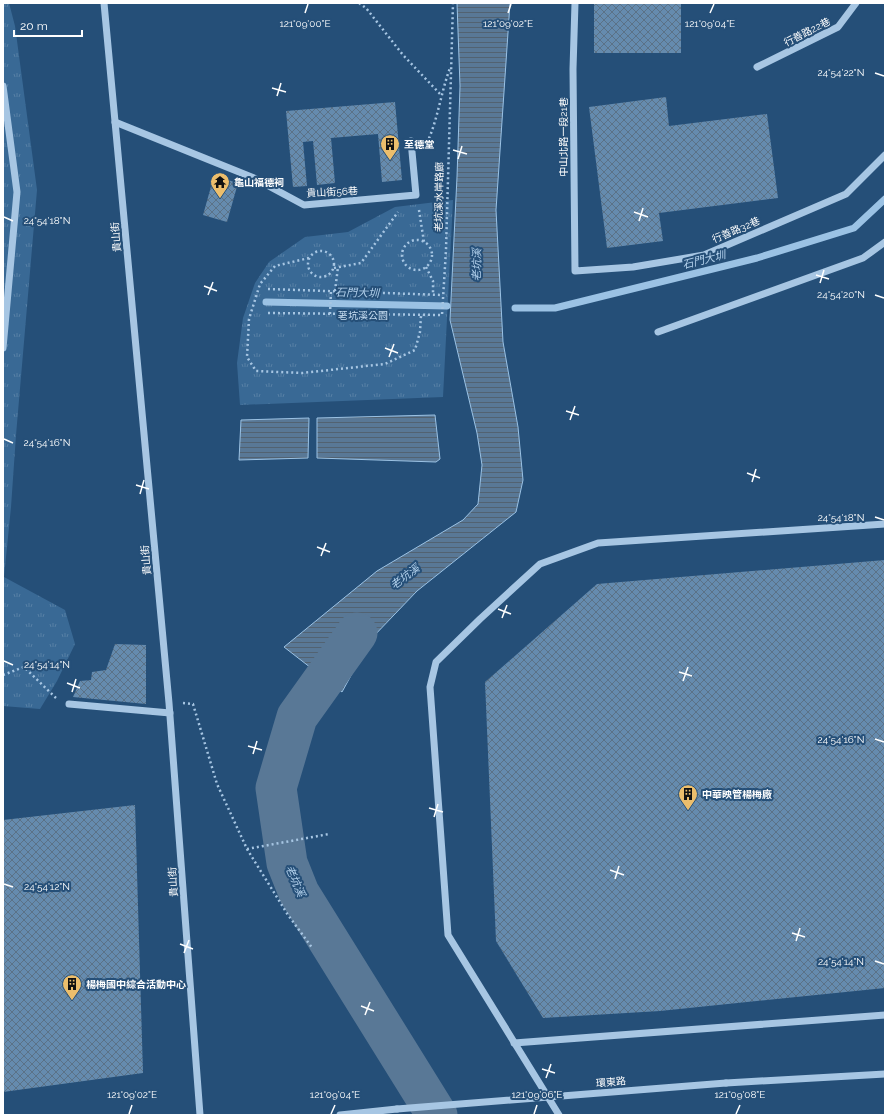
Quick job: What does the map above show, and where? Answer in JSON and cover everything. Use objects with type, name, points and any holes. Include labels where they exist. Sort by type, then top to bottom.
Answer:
[{"type":"street","name":"貴山街","points":[[104,3],[170,713],[200,1115]]},
{"type":"street","name":"中山北路一段21巷","points":[[575,3],[573,69],[575,271]]},
{"type":"street","name":"行善路22巷","points":[[757,67],[838,27],[856,3]]},
{"type":"street","points":[[3,86],[17,192],[3,348]]},
{"type":"street","name":"貴山街56巷","points":[[115,122],[254,178],[304,205],[416,195]]},
{"type":"street","points":[[411,141],[416,195]]},
{"type":"street","name":"行善路32巷","points":[[575,271],[633,267],[704,255],[846,194],[885,155]]},
{"type":"street","points":[[658,332],[863,258],[885,242]]},
{"type":"street","points":[[559,1115],[448,934],[430,687],[436,662],[540,564],[598,543],[885,524]]},
{"type":"street","points":[[69,704],[170,713]]},
{"type":"street","points":[[514,1043],[885,1015]]},
{"type":"street","name":"環東路","points":[[340,1115],[388,1113],[397,1109],[726,1083],[885,1074]]},
{"type":"path","points":[[359,3],[366,8],[403,55],[442,96]]},
{"type":"path","name":"老坑溪水岸路廊","points":[[421,315],[442,315],[446,250],[453,3]]},
{"type":"path","points":[[426,148],[434,127],[446,79],[452,64]]},
{"type":"path","points":[[416,195],[424,242]]},
{"type":"path","points":[[334,268],[333,259],[327,253],[319,251],[311,255],[307,262],[309,270],[316,277],[325,277],[334,268],[361,263],[401,208],[416,195]]},
{"type":"path","points":[[419,240],[424,242],[431,249],[432,254],[429,264],[421,270],[411,268],[402,258],[403,248],[410,241],[419,240]]},
{"type":"path","points":[[268,313],[421,315],[420,332],[415,350],[385,364],[302,373],[256,371],[247,357],[249,319],[260,284],[275,266],[309,258]]},
{"type":"path","points":[[330,314],[338,267]]},
{"type":"path","points":[[426,267],[433,280],[433,295]]},
{"type":"path","points":[[268,289],[443,295]]},
{"type":"path","points":[[3,675],[24,667],[61,703],[69,704]]},
{"type":"path","points":[[169,703],[193,704],[217,784],[247,849],[288,915],[313,949]]},
{"type":"path","points":[[247,849],[329,834]]},
{"type":"green space","points":[[3,3],[9,3],[15,26],[37,190],[4,577],[65,610],[75,644],[57,681],[40,709],[3,706]]},
{"type":"green space","name":"荖坑溪公園","points":[[453,200],[443,397],[240,405],[237,363],[243,318],[255,283],[269,262],[305,237],[348,232],[395,207]]},
{"type":"water","points":[[457,3],[510,3],[496,210],[503,342],[518,427],[523,480],[516,512],[417,591],[371,639],[342,692],[284,647],[377,571],[463,520],[478,504],[482,465],[477,433],[450,320],[460,86]]},
{"type":"water","points":[[435,415],[440,459],[436,462],[317,458],[317,418]]},
{"type":"water","points":[[309,418],[308,458],[239,460],[241,420]]},
{"type":"building","points":[[594,3],[681,3],[681,53],[594,53]]},
{"type":"building","points":[[666,97],[669,126],[767,114],[778,198],[659,213],[663,241],[607,248],[589,107]]},
{"type":"building","name":"至德堂","points":[[395,102],[402,180],[382,182],[378,134],[331,138],[335,183],[317,185],[313,141],[303,142],[307,186],[293,187],[286,111]]},
{"type":"building","name":"龜山福德祠","points":[[214,176],[238,183],[227,222],[203,215]]},
{"type":"building","name":"中華映管楊梅廠","points":[[885,560],[885,988],[660,1011],[543,1018],[496,941],[485,682],[597,584]]},
{"type":"building","points":[[115,644],[146,645],[146,704],[73,697],[80,681],[91,680],[92,672],[106,670]]},
{"type":"building","name":"楊梅國中綜合活動中心","points":[[135,805],[143,1073],[3,1092],[3,820]]},
{"type":"waterway","name":"石門大圳","points":[[515,308],[555,308],[757,258],[854,228],[885,199]]},
{"type":"waterway","name":"石門大圳","points":[[266,302],[447,306]]},
{"type":"waterway","name":"老坑溪","points":[[357,633],[297,717],[276,788],[287,863],[299,893],[437,1115]]},
{"type":"place","name":"至德堂","points":[[390,161]]},
{"type":"place","name":"龜山福德祠","points":[[220,199]]},
{"type":"place","name":"中華映管楊梅廠","points":[[688,811]]},
{"type":"place","name":"楊梅國中綜合活動中心","points":[[72,1001]]}]
